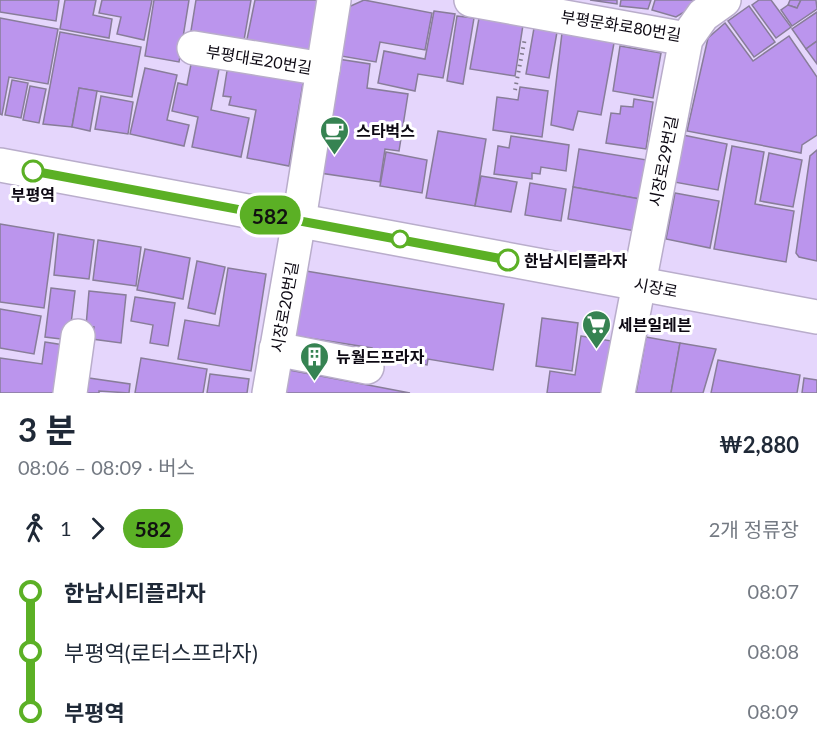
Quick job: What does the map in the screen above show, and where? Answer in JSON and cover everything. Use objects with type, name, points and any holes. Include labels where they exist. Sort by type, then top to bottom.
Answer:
[{"type":"street","name":"부평대로20번길","points":[[299,220],[334,0]]},
{"type":"street","name":"부평문화로80번길","points":[[471,0],[686,39],[703,15],[722,1]]},
{"type":"street","name":"시장로29번길","points":[[618,393],[686,39]]},
{"type":"street","name":"부평대로20번길","points":[[194,48],[323,69]]},
{"type":"street","name":"시장로","points":[[0,165],[817,317]]},
{"type":"street","name":"시장로20번길","points":[[269,393],[299,220]]},
{"type":"street","points":[[70,393],[78,336]]},
{"type":"street","points":[[276,350],[367,367]]},
{"type":"path","points":[[515,90],[531,11]]},
{"type":"shaded area","points":[[0,0],[817,0],[817,393],[0,393]]},
{"type":"building","points":[[0,0],[59,0],[56,21],[0,12]]},
{"type":"building","points":[[65,0],[96,0],[93,15],[112,19],[109,38],[60,29]]},
{"type":"building","points":[[102,0],[152,0],[144,40],[117,34],[121,17],[99,13]]},
{"type":"building","points":[[154,0],[189,0],[179,62],[145,56]]},
{"type":"building","points":[[196,0],[251,0],[243,46],[190,37]]},
{"type":"building","points":[[255,0],[316,0],[320,5],[308,61],[245,49]]},
{"type":"building","points":[[364,0],[432,13],[425,50],[380,42],[376,62],[335,55],[344,9]]},
{"type":"building","points":[[590,0],[617,0],[617,4]]},
{"type":"building","points":[[621,0],[651,0],[648,9],[620,6]]},
{"type":"building","points":[[655,0],[704,0],[676,17],[652,10]]},
{"type":"building","points":[[759,0],[771,0],[791,27],[776,38],[752,5]]},
{"type":"building","points":[[790,0],[801,0],[797,8],[788,5]]},
{"type":"building","points":[[801,0],[816,0],[817,9],[792,26],[781,10],[788,5],[797,8]]},
{"type":"building","points":[[749,6],[775,42],[754,57],[728,21]]},
{"type":"building","points":[[434,11],[455,14],[443,78],[418,74],[415,91],[378,83],[384,51],[425,59]]},
{"type":"building","points":[[817,12],[817,41],[806,49],[792,29]]},
{"type":"building","points":[[457,16],[474,18],[463,84],[447,81]]},
{"type":"building","points":[[0,18],[58,29],[48,84],[9,77],[2,115],[0,114]]},
{"type":"building","points":[[479,18],[523,25],[515,76],[470,69]]},
{"type":"building","points":[[725,23],[753,61],[789,36],[817,77],[817,135],[802,145],[801,153],[687,131],[708,38]]},
{"type":"building","points":[[534,28],[557,32],[549,78],[526,74]]},
{"type":"building","points":[[60,32],[141,47],[132,97],[79,88],[72,127],[43,124]]},
{"type":"building","points":[[562,33],[614,43],[601,115],[578,111],[573,130],[551,125]]},
{"type":"building","points":[[817,41],[817,64],[806,49]]},
{"type":"building","points":[[620,46],[661,53],[653,98],[613,91]]},
{"type":"building","points":[[192,59],[220,64],[211,110],[249,118],[241,157],[192,147],[198,117],[172,111],[178,83],[187,85]]},
{"type":"building","points":[[234,59],[305,72],[289,166],[247,158],[256,110],[229,105],[231,97],[223,96],[227,71],[232,71]]},
{"type":"building","points":[[338,59],[370,64],[367,88],[408,94],[399,151],[385,149],[380,182],[320,173]]},
{"type":"building","points":[[145,68],[177,75],[167,120],[189,125],[184,146],[130,134]]},
{"type":"building","points":[[12,80],[28,83],[21,118],[5,115]]},
{"type":"building","points":[[30,86],[46,89],[39,123],[23,120]]},
{"type":"building","points":[[520,87],[548,91],[542,137],[493,130],[497,97],[518,100]]},
{"type":"building","points":[[79,88],[97,91],[90,131],[72,127]]},
{"type":"building","points":[[101,96],[133,102],[128,134],[95,129]]},
{"type":"building","points":[[634,99],[653,102],[646,149],[606,143],[611,113],[620,114],[621,106],[633,107]]},
{"type":"building","points":[[438,131],[486,139],[475,206],[426,198]]},
{"type":"building","points":[[683,135],[727,144],[718,190],[674,182]]},
{"type":"building","points":[[511,136],[569,145],[566,171],[541,167],[540,174],[532,173],[532,179],[494,174],[498,146],[509,148]]},
{"type":"building","points":[[732,146],[764,152],[755,204],[794,211],[786,262],[714,249]]},
{"type":"building","points":[[579,149],[647,160],[640,199],[573,187]]},
{"type":"building","points":[[817,150],[817,261],[799,257],[796,253],[810,156]]},
{"type":"building","points":[[386,152],[427,160],[422,193],[380,186]]},
{"type":"building","points":[[769,153],[802,160],[793,207],[760,201]]},
{"type":"building","points":[[481,176],[517,182],[511,212],[475,206]]},
{"type":"building","points":[[530,183],[566,189],[561,221],[525,215]]},
{"type":"building","points":[[573,187],[640,199],[635,231],[568,219]]},
{"type":"building","points":[[675,193],[719,201],[710,248],[666,239]]},
{"type":"building","points":[[0,224],[54,233],[44,308],[0,302]]},
{"type":"building","points":[[58,234],[94,240],[89,279],[54,275]]},
{"type":"building","points":[[98,240],[141,247],[136,286],[93,280]]},
{"type":"building","points":[[145,249],[190,258],[183,299],[137,290]]},
{"type":"building","points":[[197,261],[225,267],[215,314],[188,308]]},
{"type":"building","points":[[228,268],[266,274],[251,371],[178,359],[185,320],[219,326]]},
{"type":"building","points":[[300,270],[504,304],[493,370],[428,359],[427,365],[371,355],[372,348],[289,335]]},
{"type":"building","points":[[51,288],[75,291],[69,340],[45,337]]},
{"type":"building","points":[[89,291],[126,295],[121,343],[92,339],[94,327],[86,326]]},
{"type":"building","points":[[135,297],[175,303],[168,346],[150,343],[153,325],[131,321]]},
{"type":"building","points":[[0,309],[41,316],[34,354],[0,348]]},
{"type":"building","points":[[542,318],[578,323],[572,371],[536,366]]},
{"type":"building","points":[[581,336],[612,341],[603,393],[547,393],[550,371],[575,375]]},
{"type":"building","points":[[646,337],[680,343],[671,393],[636,393]]},
{"type":"building","points":[[45,342],[70,346],[64,393],[0,393],[0,358],[42,364]]},
{"type":"building","points":[[680,343],[716,349],[703,393],[671,393]]},
{"type":"building","points":[[141,358],[207,369],[203,393],[135,393]]},
{"type":"building","points":[[718,360],[800,375],[797,393],[711,393]]},
{"type":"building","name":"뉴월드프라자","points":[[284,369],[410,393],[280,393]]},
{"type":"building","points":[[210,374],[249,379],[247,393],[207,393]]},
{"type":"building","points":[[89,378],[130,384],[129,393],[99,391],[99,393],[87,393]]},
{"type":"building","points":[[804,378],[817,380],[817,393],[802,393]]},
{"type":"bus line","name":"582","points":[[33,171],[508,260]]},
{"type":"place","name":"스타벅스","points":[[335,156]]},
{"type":"place","name":"부평역","points":[[33,171]]},
{"type":"place","name":"한남시티플라자","points":[[508,260]]},
{"type":"place","name":"세븐일레븐","points":[[597,350]]},
{"type":"place","name":"뉴월드프라자","points":[[315,382]]}]
